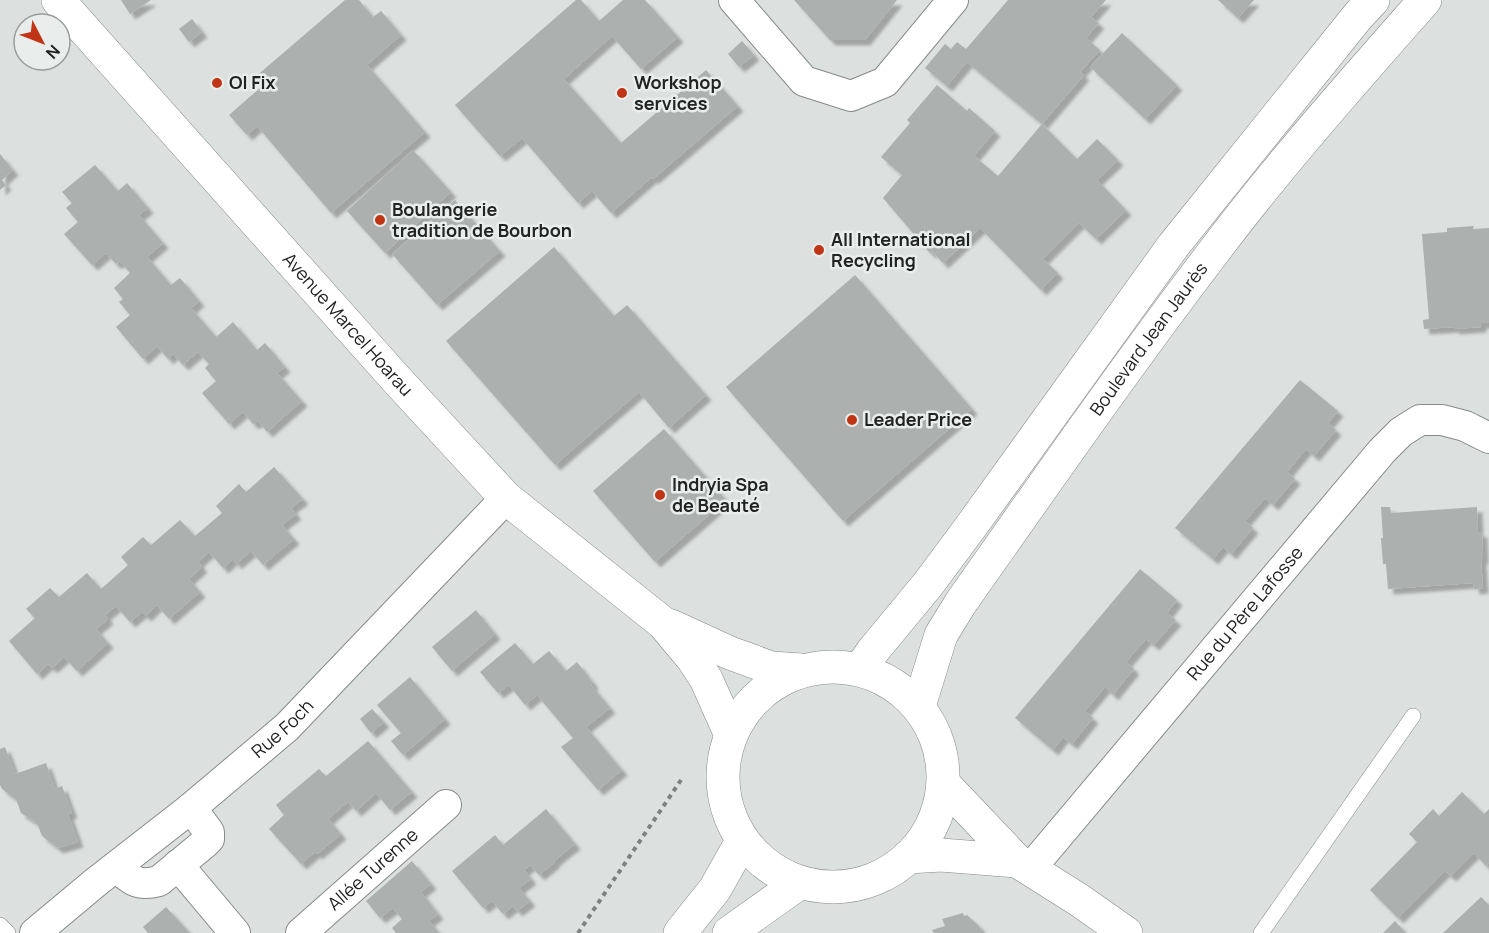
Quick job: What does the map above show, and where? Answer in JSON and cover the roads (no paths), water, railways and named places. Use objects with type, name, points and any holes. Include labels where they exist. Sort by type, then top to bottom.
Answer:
[{"type":"main road","name":"Avenue Marcel Hoarau","points":[[58,0],[397,380],[506,498],[663,623],[693,659],[706,679],[731,735]]},
{"type":"main road","name":"Boulevard Jean Jaurès","points":[[861,668],[972,525],[1173,246],[1373,0]]},
{"type":"main road","name":"Boulevard Jean Jaurès","points":[[919,706],[941,635],[960,604],[1116,384],[1213,252],[1282,166],[1425,0]]},
{"type":"main road","name":"Avenue Marcel Hoarau","points":[[663,623],[730,653],[771,668],[801,670]]},
{"type":"main road","points":[[824,665],[861,668],[893,683],[919,706],[934,730],[942,756],[944,784],[933,824],[908,857],[884,875],[857,885],[828,888],[799,883],[767,867],[741,841],[726,811],[721,777],[731,735],[755,697],[801,670],[824,665]]},
{"type":"main road","points":[[944,784],[1024,865],[1126,933]]},
{"type":"main road","points":[[680,933],[715,889],[741,841]]},
{"type":"main road","points":[[908,857],[941,855],[1024,865]]},
{"type":"main road","points":[[729,933],[799,883]]},
{"type":"street","points":[[734,0],[804,81],[851,96],[885,82],[953,0]]},
{"type":"street","name":"Rue du Père Lafosse","points":[[1024,865],[1382,451],[1401,432],[1420,420],[1442,420],[1465,426],[1489,438]]},
{"type":"street","name":"Rue Foch","points":[[35,933],[287,727],[506,498]]},
{"type":"street","name":"Allée Turenne","points":[[301,933],[446,804]]},
{"type":"street","points":[[116,867],[133,882],[139,884],[159,881],[209,839],[209,832],[190,808]]},
{"type":"street","points":[[178,865],[235,933]]},
{"type":"lane","points":[[1261,933],[1413,716]]},
{"type":"lane","points":[[0,925],[8,933]]},
{"type":"place","name":"OI Fix","points":[[217,83]]},
{"type":"place","name":"Workshop services","points":[[622,93]]},
{"type":"place","name":"Boulangerie tradition de Bourbon","points":[[380,220]]},
{"type":"place","name":"All International Recycling","points":[[819,250]]},
{"type":"place","name":"Leader Price","points":[[852,420]]},
{"type":"place","name":"Indryia Spa de Beauté","points":[[660,495]]}]
